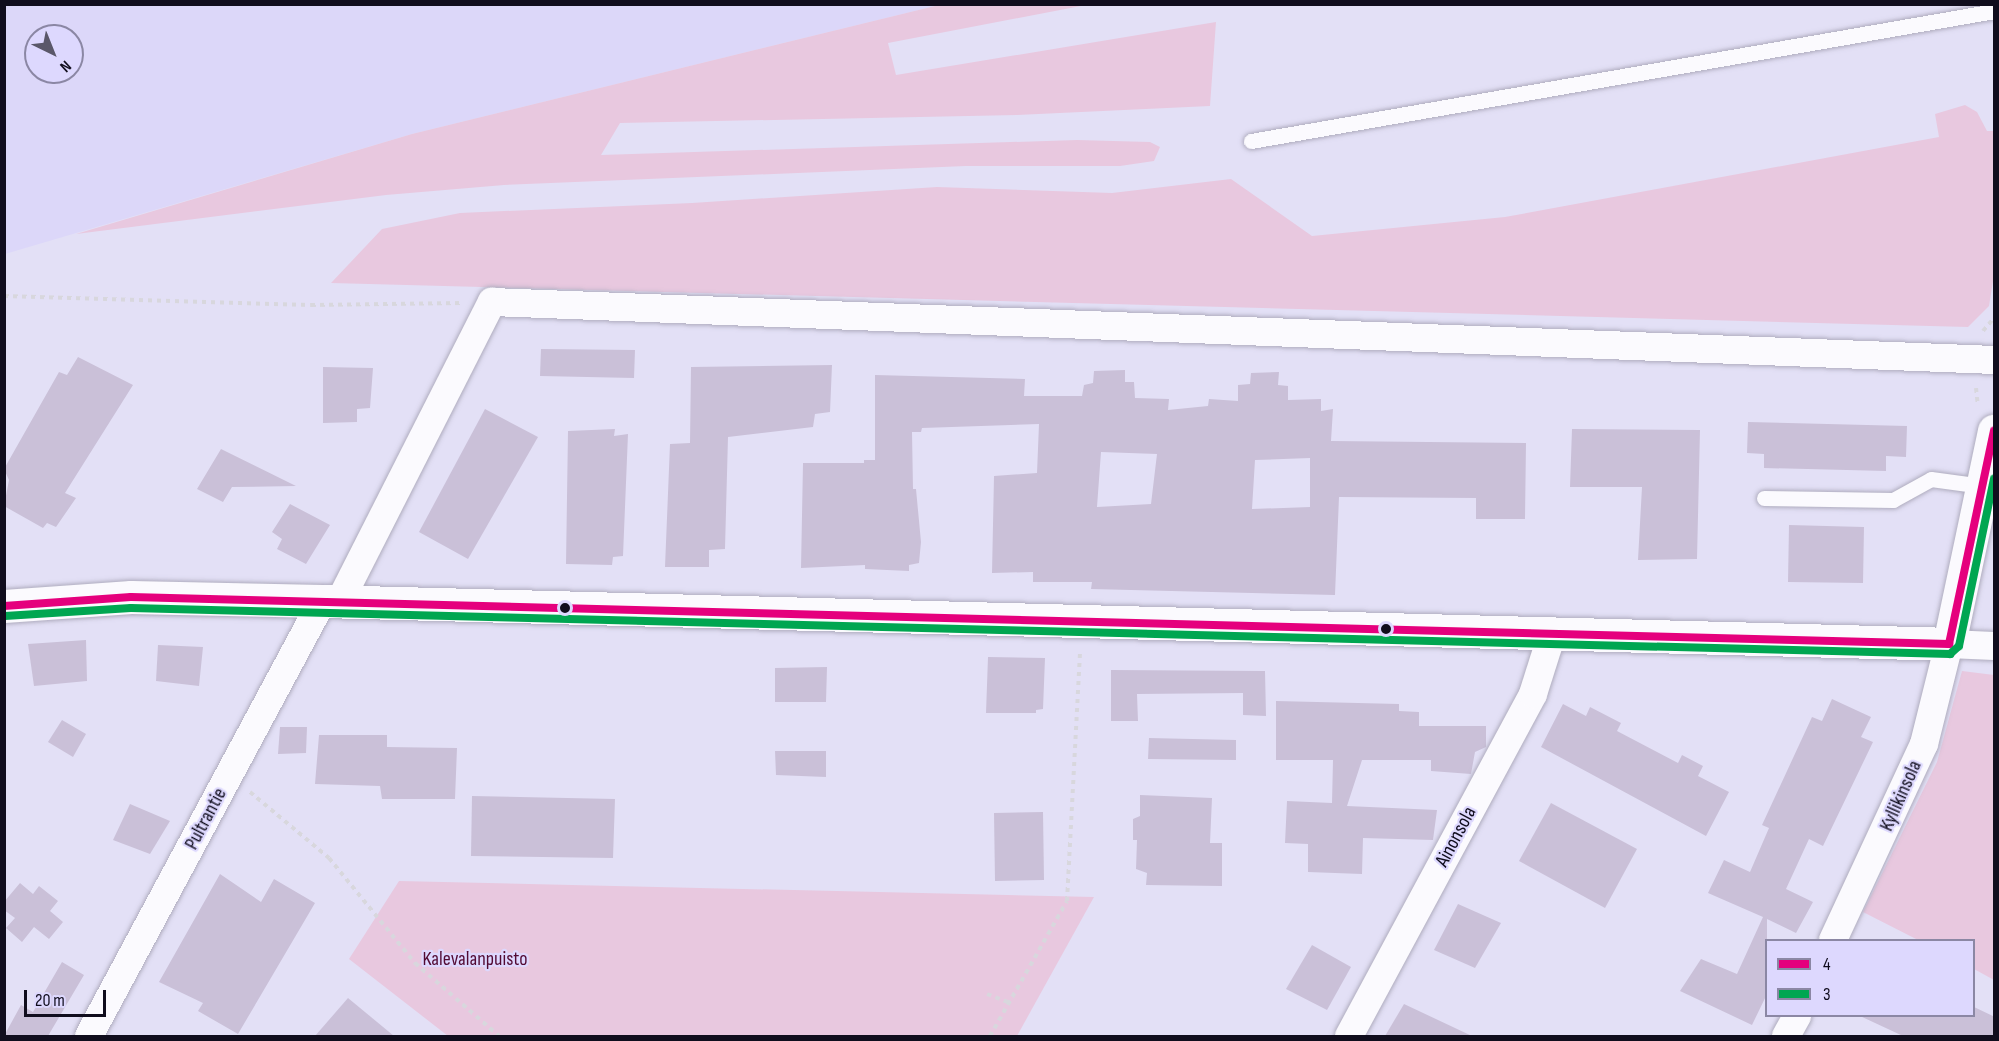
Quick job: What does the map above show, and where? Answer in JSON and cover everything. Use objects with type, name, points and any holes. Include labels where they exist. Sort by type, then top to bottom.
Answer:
[{"type":"street","points":[[492,302],[1995,360]]},
{"type":"street","name":"Pultrantie","points":[[89,1036],[229,775],[331,602],[492,302]]},
{"type":"street","points":[[1948,644],[1995,431]]},
{"type":"street","points":[[4,606],[131,597],[1995,646]]},
{"type":"street","name":"Ainonsola","points":[[1349,1036],[1533,694],[1552,634]]},
{"type":"street","name":"Kyllikinsola","points":[[1833,939],[1908,786],[1924,744],[1948,644]]},
{"type":"street","points":[[1786,1036],[1796,1017]]},
{"type":"lane","points":[[1251,141],[1995,11]]},
{"type":"lane","points":[[1764,498],[1893,500],[1931,479],[1983,486]]},
{"type":"path","points":[[4,296],[311,305],[492,302]]},
{"type":"path","points":[[990,1036],[1011,1003],[1067,901],[1080,621]]},
{"type":"path","points":[[229,775],[329,858],[415,963],[499,1036]]},
{"type":"path","points":[[987,994],[1011,1003]]},
{"type":"shaded area","points":[[5,5],[939,5],[412,134],[5,254]]},
{"type":"green space","points":[[939,5],[1086,5],[888,43],[896,75],[1216,22],[1210,106],[1017,115],[620,123],[601,155],[1077,140],[1150,142],[1160,147],[1154,161],[1120,166],[966,166],[504,185],[386,195],[76,234],[412,134]]},
{"type":"green space","points":[[1965,105],[1977,112],[1987,131],[1994,131],[1994,275],[1989,306],[1968,327],[331,283],[382,229],[460,213],[692,203],[937,187],[1112,193],[1231,179],[1312,236],[1505,217],[1939,137],[1935,114]]},
{"type":"green space","points":[[1962,671],[1994,675],[1994,980],[1975,970],[1975,939],[1916,939],[1863,912],[1937,762]]},
{"type":"green space","name":"Kalevalanpuisto","points":[[399,881],[1094,897],[1017,1036],[448,1036],[349,959]]},
{"type":"building","points":[[541,349],[635,350],[634,378],[540,376]]},
{"type":"building","points":[[78,357],[133,385],[65,493],[76,498],[56,527],[47,523],[43,528],[4,506],[9,480],[4,469],[59,372],[67,375]]},
{"type":"building","points":[[832,365],[830,412],[815,414],[813,427],[728,437],[725,549],[709,550],[709,567],[665,567],[670,444],[690,443],[691,367]]},
{"type":"building","points":[[323,367],[373,368],[370,408],[357,409],[357,422],[323,423]]},
{"type":"building","points":[[1125,370],[1125,382],[1134,382],[1135,398],[1169,399],[1168,410],[1208,406],[1209,399],[1238,401],[1238,385],[1250,384],[1251,373],[1279,372],[1278,385],[1288,386],[1288,400],[1321,399],[1321,411],[1333,409],[1331,441],[1526,443],[1525,519],[1476,519],[1476,498],[1339,497],[1335,595],[1091,589],[1092,582],[1033,582],[1033,572],[992,573],[994,476],[1037,473],[1039,424],[922,428],[921,432],[912,432],[913,489],[916,489],[921,542],[919,563],[909,565],[909,571],[865,569],[865,565],[801,568],[803,463],[864,463],[864,460],[875,460],[875,375],[1025,379],[1024,396],[1082,396],[1084,385],[1093,383],[1094,371]],"holes":[[[1101,452],[1157,454],[1151,504],[1097,507]],[[1310,458],[1310,507],[1252,509],[1255,460]]]},
{"type":"building","points":[[485,409],[538,437],[468,559],[419,532]]},
{"type":"building","points":[[1748,422],[1907,426],[1906,457],[1886,456],[1886,471],[1764,468],[1764,454],[1747,453]]},
{"type":"building","points":[[615,429],[614,436],[628,434],[623,556],[613,557],[612,565],[566,564],[568,431]]},
{"type":"building","points":[[1572,429],[1700,430],[1697,559],[1638,560],[1642,487],[1570,487]]},
{"type":"building","points":[[221,449],[296,486],[232,487],[223,502],[197,489]]},
{"type":"building","points":[[290,504],[330,525],[306,564],[277,549],[282,539],[272,532]]},
{"type":"building","points":[[1789,525],[1864,527],[1863,583],[1788,582]]},
{"type":"building","points":[[86,640],[87,681],[34,686],[28,644]]},
{"type":"building","points":[[158,645],[203,647],[199,686],[156,681]]},
{"type":"building","points":[[988,657],[1045,658],[1043,709],[1036,710],[1036,713],[986,713]]},
{"type":"building","points":[[827,667],[826,702],[775,702],[775,668]]},
{"type":"building","points":[[1111,670],[1265,671],[1266,716],[1243,715],[1243,693],[1137,694],[1138,721],[1111,721]]},
{"type":"building","points":[[1832,699],[1871,717],[1861,737],[1873,742],[1823,846],[1809,839],[1786,889],[1813,902],[1796,933],[1767,919],[1765,998],[1752,1025],[1680,991],[1701,959],[1737,974],[1763,917],[1708,893],[1724,860],[1750,872],[1769,828],[1762,825],[1812,717],[1822,721]]},
{"type":"building","points":[[1276,701],[1399,704],[1399,711],[1419,712],[1419,726],[1486,726],[1486,747],[1475,752],[1471,774],[1431,771],[1431,760],[1362,760],[1347,806],[1437,810],[1433,840],[1363,838],[1362,874],[1308,872],[1308,844],[1285,843],[1287,801],[1332,803],[1333,760],[1276,760]]},
{"type":"building","points":[[1563,704],[1586,716],[1590,707],[1621,723],[1617,731],[1678,763],[1682,755],[1703,766],[1698,776],[1729,792],[1706,836],[1541,747]]},
{"type":"building","points":[[62,720],[86,734],[73,757],[48,742]]},
{"type":"building","points":[[280,727],[307,727],[306,753],[278,754]]},
{"type":"building","points":[[319,735],[387,735],[387,747],[457,748],[455,799],[382,799],[380,786],[315,784]]},
{"type":"building","points":[[1149,738],[1236,740],[1236,760],[1148,759]]},
{"type":"building","points":[[775,751],[826,751],[826,777],[776,775]]},
{"type":"building","points":[[1140,795],[1212,798],[1210,843],[1222,843],[1222,886],[1146,885],[1147,873],[1136,869],[1137,840],[1133,840],[1133,819],[1140,816]]},
{"type":"building","points":[[472,796],[615,799],[613,858],[471,856]]},
{"type":"building","points":[[1551,803],[1637,849],[1605,908],[1519,861]]},
{"type":"building","points":[[130,804],[170,821],[150,854],[113,840]]},
{"type":"building","points":[[1043,812],[1044,880],[995,881],[994,813]]},
{"type":"building","points":[[220,874],[261,902],[274,879],[315,903],[238,1034],[198,1011],[203,1003],[159,982]]},
{"type":"building","points":[[20,883],[33,894],[39,886],[58,901],[50,911],[63,922],[49,939],[34,927],[22,942],[6,928],[15,918],[4,910],[4,902]]},
{"type":"building","points":[[1458,904],[1501,923],[1475,968],[1434,950]]},
{"type":"building","points":[[1312,945],[1351,967],[1327,1010],[1286,989]]},
{"type":"building","points":[[62,962],[84,975],[48,1036],[4,1036],[21,1005],[33,1012]]},
{"type":"building","points":[[348,998],[394,1036],[315,1036]]},
{"type":"building","points":[[1404,1004],[1472,1036],[1385,1036]]},
{"type":"building","points":[[1975,1007],[1995,1017],[1995,1036],[1903,1036],[1862,1017],[1975,1017]]},
{"type":"transit line","name":"4","points":[[4,606],[131,597],[1949,644],[1994,431]]},
{"type":"transit line","name":"3","points":[[5,616],[131,608],[1950,654],[1959,646],[1994,479]]}]
